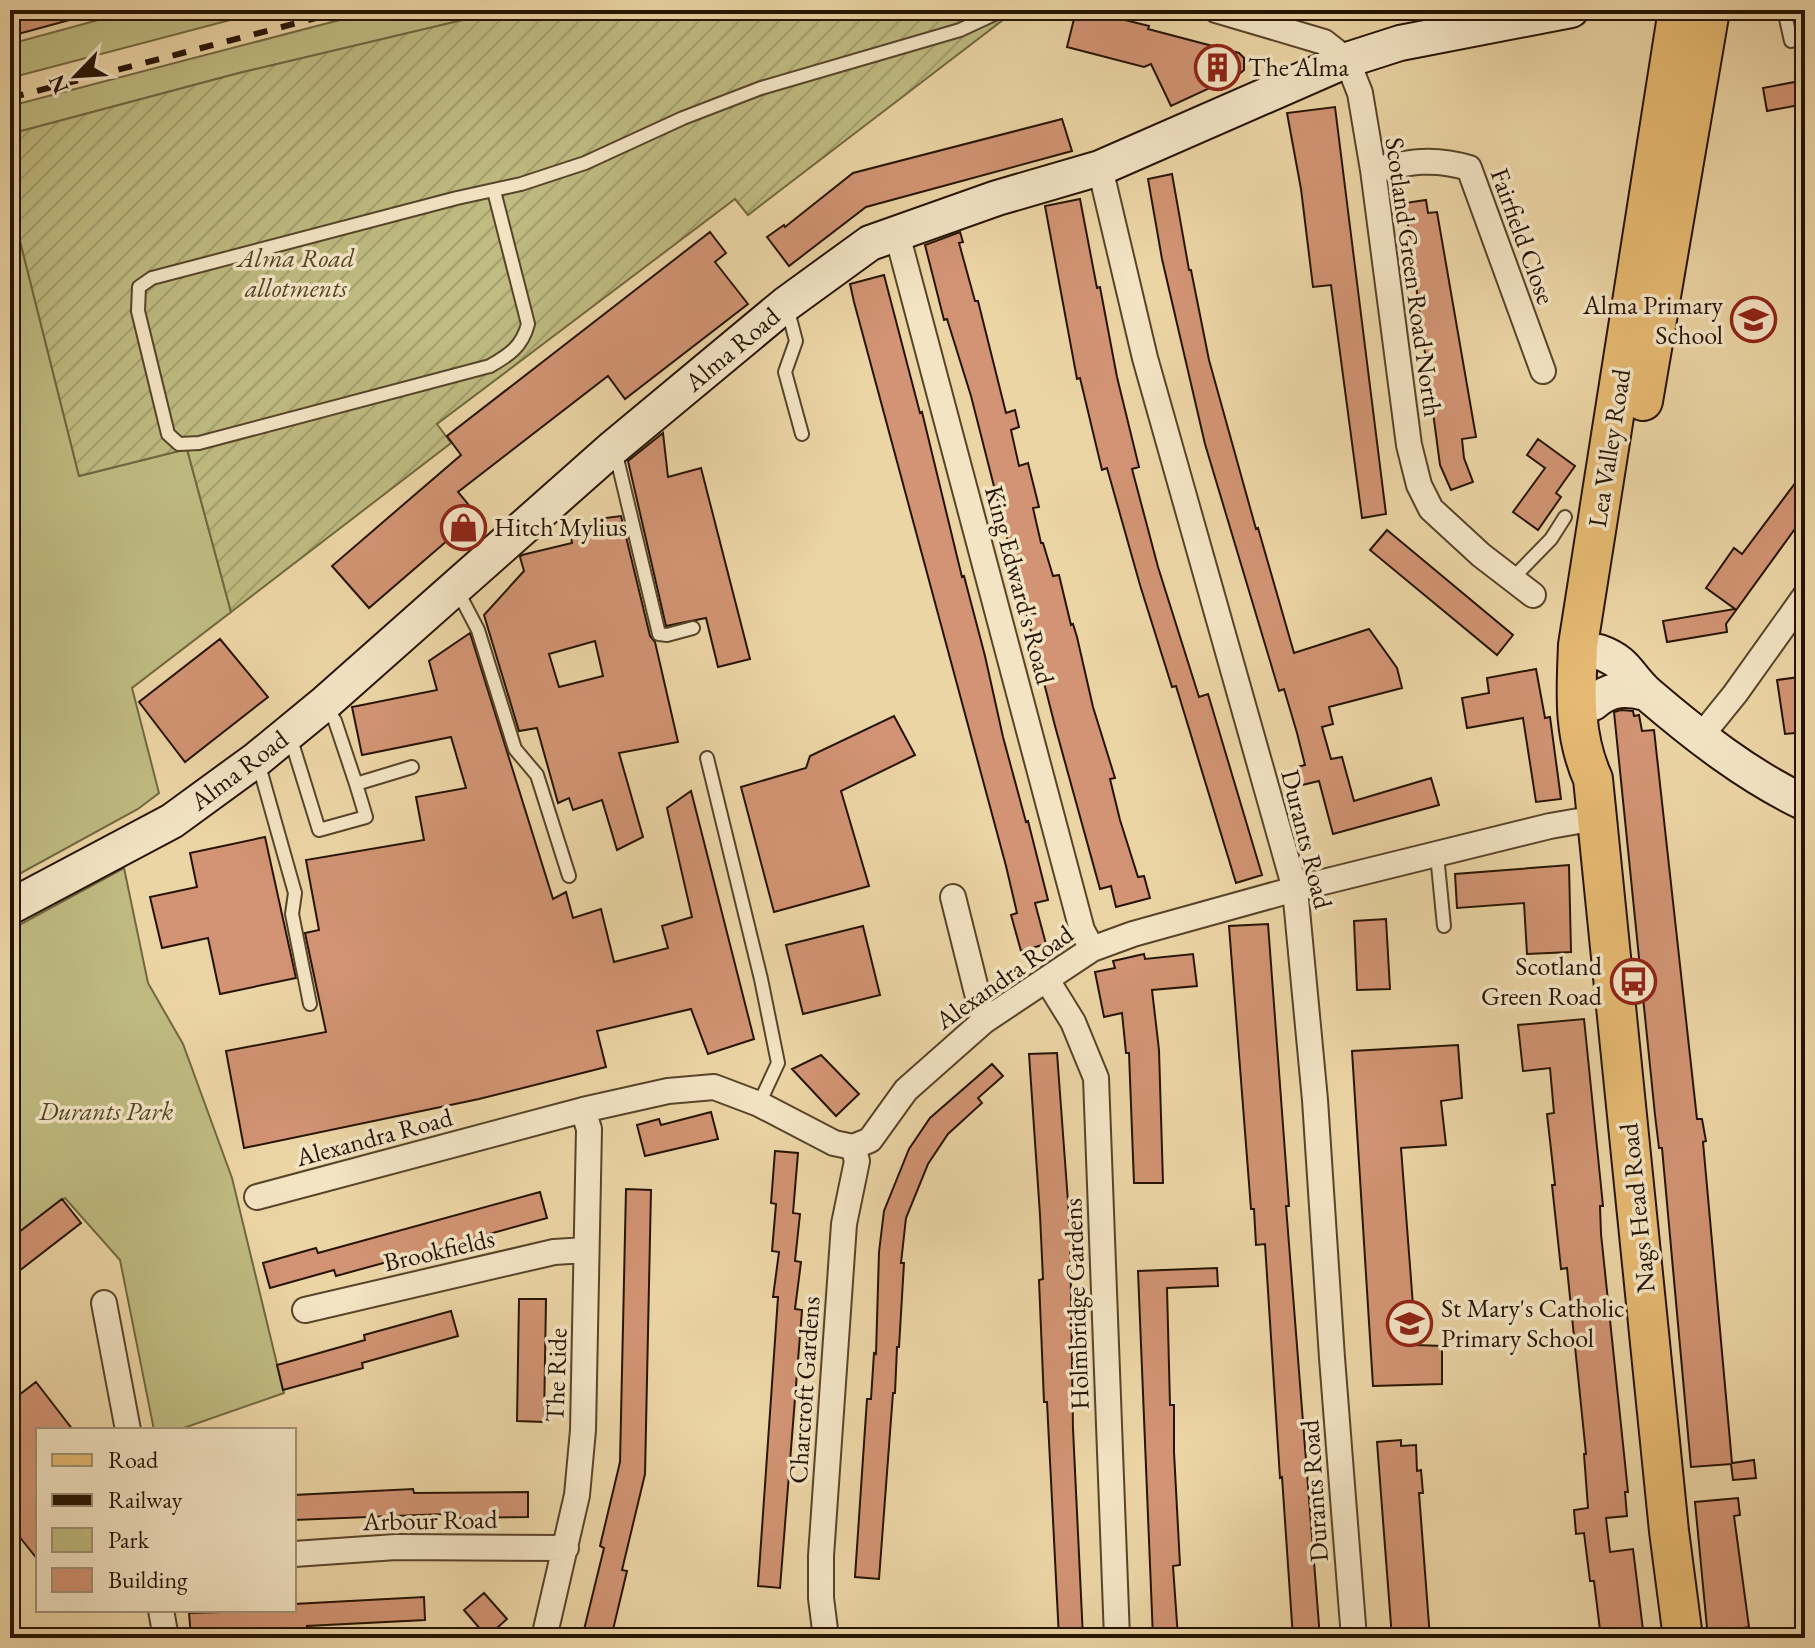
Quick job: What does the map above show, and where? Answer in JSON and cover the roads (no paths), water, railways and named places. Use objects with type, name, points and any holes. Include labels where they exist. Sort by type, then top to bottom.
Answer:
[{"type":"main road","name":"Lea Valley Road","points":[[1593,779],[1581,752],[1586,653],[1599,652],[1694,14]]},
{"type":"main road","name":"Lea Valley Road","points":[[1585,700],[1578,645],[1694,14]]},
{"type":"main road","name":"Nags Head Road","points":[[1593,779],[1669,1531],[1683,1638]]},
{"type":"street","points":[[1216,10],[1324,42],[1347,60]]},
{"type":"street","name":"Alma Road","points":[[10,907],[172,821],[257,759],[324,704],[614,447],[786,304],[870,243],[997,198],[1100,168],[1347,60],[1400,43],[1571,10]]},
{"type":"street","name":"Scotland Green Road North","points":[[1347,60],[1360,93],[1409,445],[1419,485],[1431,509],[1533,595]]},
{"type":"street","name":"Fairfield Close","points":[[1373,170],[1420,160],[1448,162],[1469,168],[1543,371]]},
{"type":"street","name":"Durants Road","points":[[1100,168],[1149,374],[1295,889],[1314,1085],[1354,1638]]},
{"type":"street","name":"King Edward's Road","points":[[897,234],[1082,930],[1092,949]]},
{"type":"street","points":[[1701,736],[1805,596]]},
{"type":"street","points":[[1599,652],[1616,658],[1646,693],[1745,771],[1805,803]]},
{"type":"street","points":[[1585,700],[1627,688],[1646,693]]},
{"type":"street","name":"Alexandra Road","points":[[257,1197],[583,1110],[668,1091],[714,1087],[759,1104],[834,1143],[853,1147],[870,1140],[906,1090],[984,1021],[1092,949],[1133,934],[1295,889],[1550,826],[1596,818]]},
{"type":"street","points":[[953,897],[984,1021]]},
{"type":"street","name":"Holmbridge Gardens","points":[[1047,980],[1073,1022],[1096,1078],[1117,1638]]},
{"type":"street","name":"The Ride","points":[[544,1638],[577,1495],[583,1430],[589,1129],[583,1110]]},
{"type":"street","name":"Charcroft Gardens","points":[[826,1638],[821,1598],[821,1556],[844,1224],[857,1161],[853,1147]]},
{"type":"street","name":"Brookfields","points":[[305,1310],[554,1252],[586,1250]]},
{"type":"street","points":[[104,1303],[128,1428]]},
{"type":"street","name":"Arbour Road","points":[[296,1554],[396,1547],[566,1548]]},
{"type":"street","points":[[161,1612],[166,1638]]},
{"type":"lane","points":[[494,191],[528,324],[518,348],[506,357],[490,366],[199,443],[179,444],[168,434],[138,311],[139,287],[152,278],[494,191],[585,163],[683,118],[761,88],[960,30],[1003,10]]},
{"type":"lane","points":[[1784,10],[1791,41]]},
{"type":"lane","points":[[786,304],[796,341],[785,372],[802,434]]},
{"type":"lane","points":[[614,447],[659,634],[693,628]]},
{"type":"lane","points":[[1512,579],[1551,539],[1565,517]]},
{"type":"lane","points":[[455,587],[478,630],[515,749],[537,775],[569,876]]},
{"type":"lane","points":[[285,736],[293,746],[319,830],[366,817],[335,721],[324,704]]},
{"type":"lane","points":[[707,758],[778,1063],[759,1104]]},
{"type":"lane","points":[[257,759],[295,893],[292,914],[310,1004]]},
{"type":"lane","points":[[356,784],[412,767]]},
{"type":"lane","points":[[1437,855],[1444,926]]},
{"type":"railway","points":[[10,98],[347,10]]},
{"type":"place","name":"The Alma","points":[[1217,67]]},
{"type":"place","name":"Alma Primary School","points":[[1754,320]]},
{"type":"place","name":"Hitch Mylius","points":[[463,527]]},
{"type":"place","name":"Scotland Green Road","points":[[1633,981]]},
{"type":"place","name":"St Mary's Catholic Primary School","points":[[1410,1323]]},
{"type":"park label","name":"Alma Road allotments","points":[[296,273]]},
{"type":"park label","name":"Durants Park","points":[[106,1111]]}]
